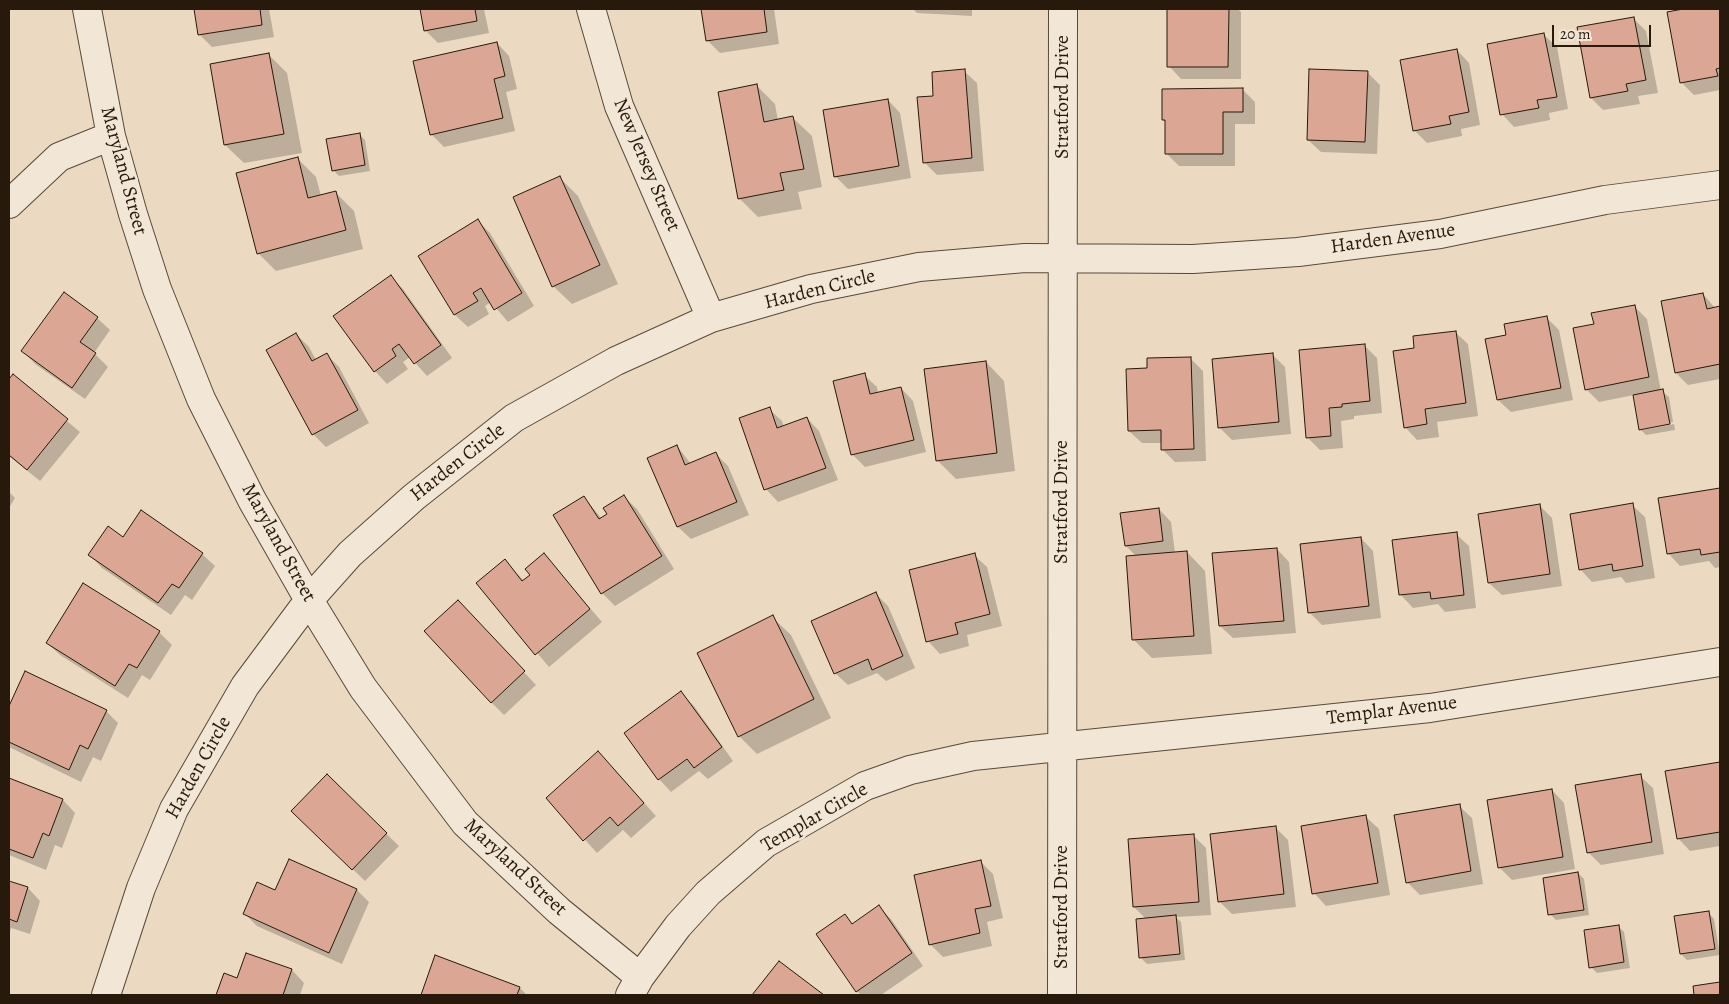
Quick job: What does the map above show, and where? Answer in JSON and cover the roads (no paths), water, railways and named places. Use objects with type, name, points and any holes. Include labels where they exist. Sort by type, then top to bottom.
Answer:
[{"type":"street","name":"Maryland Street","points":[[87,9],[111,136],[133,214],[177,343],[201,399],[252,500],[309,600],[363,688],[465,823],[559,910],[635,986]]},
{"type":"street","name":"New Jersey Street","points":[[591,9],[619,106],[711,318]]},
{"type":"street","name":"Stratford Drive","points":[[1062,995],[1063,9]]},
{"type":"street","points":[[9,204],[59,157],[111,136]]},
{"type":"street","name":"Harden Avenue","points":[[1063,258],[1192,259],[1298,252],[1440,234],[1605,200],[1720,185]]},
{"type":"street","name":"Harden Circle","points":[[106,995],[140,888],[174,810],[245,686],[309,600],[350,554],[414,497],[514,418],[616,361],[711,318],[810,289],[919,266],[964,261],[1063,258]]},
{"type":"street","name":"Templar Avenue","points":[[1062,747],[1430,708],[1720,662]]},
{"type":"street","name":"Templar Circle","points":[[635,986],[667,939],[708,893],[766,843],[811,815],[865,786],[910,770],[973,756],[1062,747]]}]
